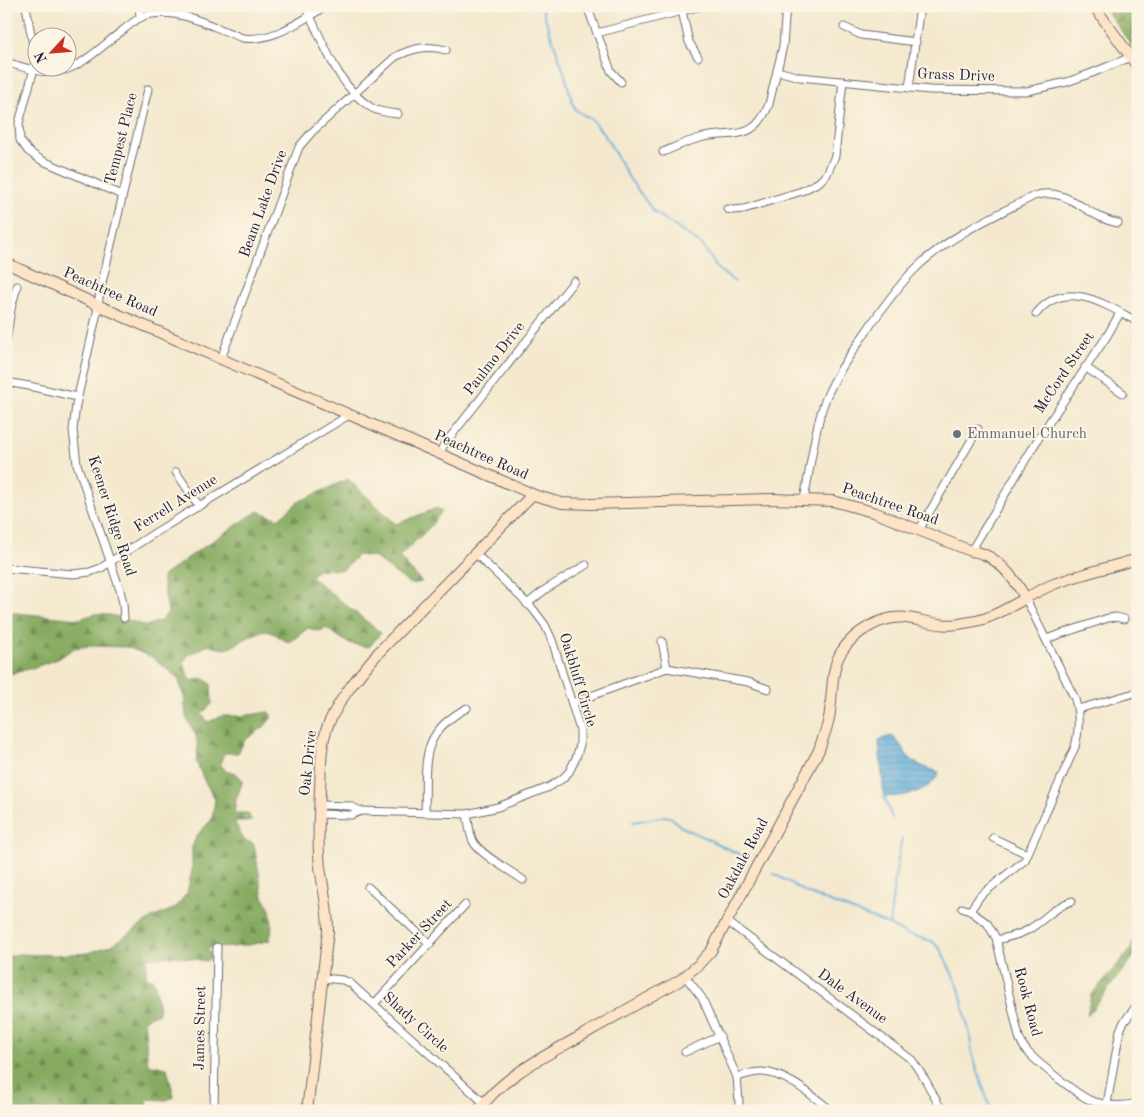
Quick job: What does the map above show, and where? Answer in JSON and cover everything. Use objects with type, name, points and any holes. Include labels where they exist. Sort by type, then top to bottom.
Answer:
[{"type":"street","points":[[26,6],[30,28]]},
{"type":"street","points":[[139,6],[140,18]]},
{"type":"street","points":[[305,6],[339,73],[354,94],[372,108],[398,114]]},
{"type":"street","points":[[78,64],[140,18],[150,14],[160,13],[184,16],[243,38],[253,39],[280,32],[327,6]]},
{"type":"street","points":[[587,6],[611,71],[621,82]]},
{"type":"street","points":[[597,33],[701,6]]},
{"type":"street","points":[[663,152],[702,137],[737,134],[752,128],[766,111],[785,31],[786,6]]},
{"type":"street","points":[[909,88],[920,6]]},
{"type":"street","points":[[1094,6],[1138,67]]},
{"type":"street","points":[[682,11],[689,42],[698,57]]},
{"type":"street","points":[[844,27],[860,35],[916,42]]},
{"type":"street","name":"Beam Lake Drive","points":[[221,359],[299,147],[312,132],[388,63],[406,51],[434,47],[446,50]]},
{"type":"street","name":"Grass Drive","points":[[776,71],[800,77],[930,90],[1027,91],[1075,79],[1131,57]]},
{"type":"street","points":[[6,62],[28,68]]},
{"type":"street","points":[[31,78],[18,123],[19,134],[26,148],[41,160],[122,195]]},
{"type":"street","points":[[727,209],[744,209],[802,191],[819,182],[827,174],[835,156],[843,81]]},
{"type":"street","name":"Tempest Place","points":[[99,304],[100,291],[148,89]]},
{"type":"street","points":[[804,499],[826,398],[834,382],[873,322],[900,286],[922,262],[974,228],[1042,193],[1050,192],[1069,198],[1098,217],[1118,223]]},
{"type":"street","name":"Peachtree Road","points":[[6,263],[532,495],[562,503],[591,504],[619,502],[833,500],[979,551],[1006,570],[1018,584],[1075,699],[1079,722],[1075,747],[1025,860],[980,896],[970,911]]},
{"type":"street","name":"Paulmo Drive","points":[[440,454],[443,446],[574,281]]},
{"type":"street","points":[[6,342],[17,286]]},
{"type":"street","points":[[1036,314],[1052,300],[1074,295],[1094,300],[1138,322]]},
{"type":"street","name":"Keener Ridge Road","points":[[99,304],[77,397],[74,430],[77,464],[120,590],[124,618]]},
{"type":"street","name":"McCord Street","points":[[972,550],[1038,439],[1107,336],[1120,313]]},
{"type":"street","points":[[1085,367],[1123,393]]},
{"type":"street","points":[[6,382],[77,397]]},
{"type":"street","name":"Ferrell Avenue","points":[[6,568],[74,574],[90,572],[111,562],[156,532],[349,415]]},
{"type":"street","points":[[919,530],[978,429]]},
{"type":"street","points":[[176,472],[199,506]]},
{"type":"street","name":"Oak Drive","points":[[307,1111],[328,921],[319,850],[326,732],[342,700],[358,676],[378,653],[532,495]]},
{"type":"street","name":"Oakbluff Circle","points":[[320,810],[351,815],[361,811],[468,814],[498,807],[549,787],[569,772],[576,758],[580,738],[578,722],[548,632],[539,617],[527,604],[476,554]]},
{"type":"street","name":"Oakdale Road","points":[[481,1107],[504,1084],[531,1064],[685,976],[711,951],[819,750],[829,718],[836,662],[844,648],[854,638],[877,623],[894,618],[906,618],[940,624],[962,624],[978,619],[1009,600],[1025,597],[1054,584],[1138,559]]},
{"type":"street","points":[[527,604],[546,589],[586,565]]},
{"type":"street","points":[[1046,639],[1108,618],[1124,619]]},
{"type":"street","points":[[662,641],[667,668]]},
{"type":"street","points":[[572,703],[667,668],[748,682],[768,689]]},
{"type":"street","points":[[1078,709],[1138,692]]},
{"type":"street","points":[[425,813],[427,759],[431,740],[443,725],[467,708]]},
{"type":"street","points":[[468,814],[470,834],[475,844],[482,852],[523,880]]},
{"type":"street","points":[[993,838],[1028,854]]},
{"type":"street","points":[[368,887],[430,944]]},
{"type":"street","points":[[997,940],[1018,935],[1030,929],[1060,906],[1072,901]]},
{"type":"street","name":"Parker Street","points":[[374,1004],[465,905]]},
{"type":"street","name":"Rook Road","points":[[962,908],[970,911],[987,923],[997,940],[1017,1028],[1023,1045],[1032,1056],[1089,1100],[1127,1106],[1138,1103]]},
{"type":"street","name":"Dale Avenue","points":[[728,922],[912,1060],[942,1111]]},
{"type":"street","name":"James Street","points":[[214,1111],[217,946]]},
{"type":"street","points":[[685,976],[702,998],[737,1077],[740,1102],[738,1111]]},
{"type":"street","name":"Shady Circle","points":[[322,978],[346,980],[374,1004],[481,1107]]},
{"type":"street","points":[[1107,1104],[1120,1030],[1138,1004]]},
{"type":"street","points":[[685,1052],[720,1036]]},
{"type":"street","points":[[737,1077],[760,1072],[775,1074],[793,1083],[832,1111]]},
{"type":"green space","points":[[1103,6],[1138,6],[1138,54]]},
{"type":"green space","points":[[348,479],[396,524],[437,508],[442,511],[430,527],[399,557],[422,582],[410,584],[374,557],[358,555],[343,570],[317,569],[311,577],[381,633],[369,647],[348,643],[326,628],[319,631],[308,628],[289,643],[275,634],[264,630],[225,649],[208,645],[188,655],[183,663],[191,681],[203,678],[211,684],[212,704],[202,714],[208,722],[222,716],[242,716],[269,712],[272,717],[264,727],[245,740],[238,753],[224,753],[220,764],[227,772],[236,773],[243,780],[234,813],[248,813],[252,821],[234,821],[244,840],[254,844],[263,897],[269,906],[271,917],[272,929],[270,940],[239,946],[207,948],[212,957],[206,961],[174,956],[147,958],[146,976],[155,982],[159,1013],[144,1019],[148,1064],[167,1068],[174,1097],[166,1100],[146,1099],[150,1107],[162,1108],[167,1111],[10,1111],[6,1106],[6,957],[17,954],[54,955],[88,953],[112,945],[152,918],[175,908],[187,893],[192,871],[192,847],[197,835],[212,819],[215,799],[196,761],[198,748],[196,736],[186,717],[184,696],[178,678],[152,657],[127,647],[89,646],[74,648],[58,659],[6,675],[6,612],[79,619],[95,614],[111,615],[146,626],[162,620],[168,612],[162,577],[258,511],[278,519],[298,502]]},
{"type":"green space","points":[[1138,921],[1138,951],[1087,1016],[1091,995],[1131,949]]},
{"type":"water","points":[[892,736],[914,761],[921,766],[939,772],[935,779],[923,789],[907,795],[884,796],[879,744],[880,739]]},
{"type":"waterway","points":[[541,6],[576,110],[592,120],[604,134],[629,178],[654,212],[702,245],[719,270],[735,282]]},
{"type":"waterway","points":[[6,447],[7,409]]},
{"type":"waterway","points":[[885,795],[892,818]]},
{"type":"waterway","points":[[633,822],[665,816],[672,818],[680,826],[745,857]]},
{"type":"waterway","points":[[902,839],[889,925],[906,934],[932,941],[941,950],[959,988],[970,1036],[972,1054],[991,1111]]},
{"type":"waterway","points":[[773,873],[807,893],[889,925]]},
{"type":"place","name":"Emmanuel Church","points":[[957,434]]}]
